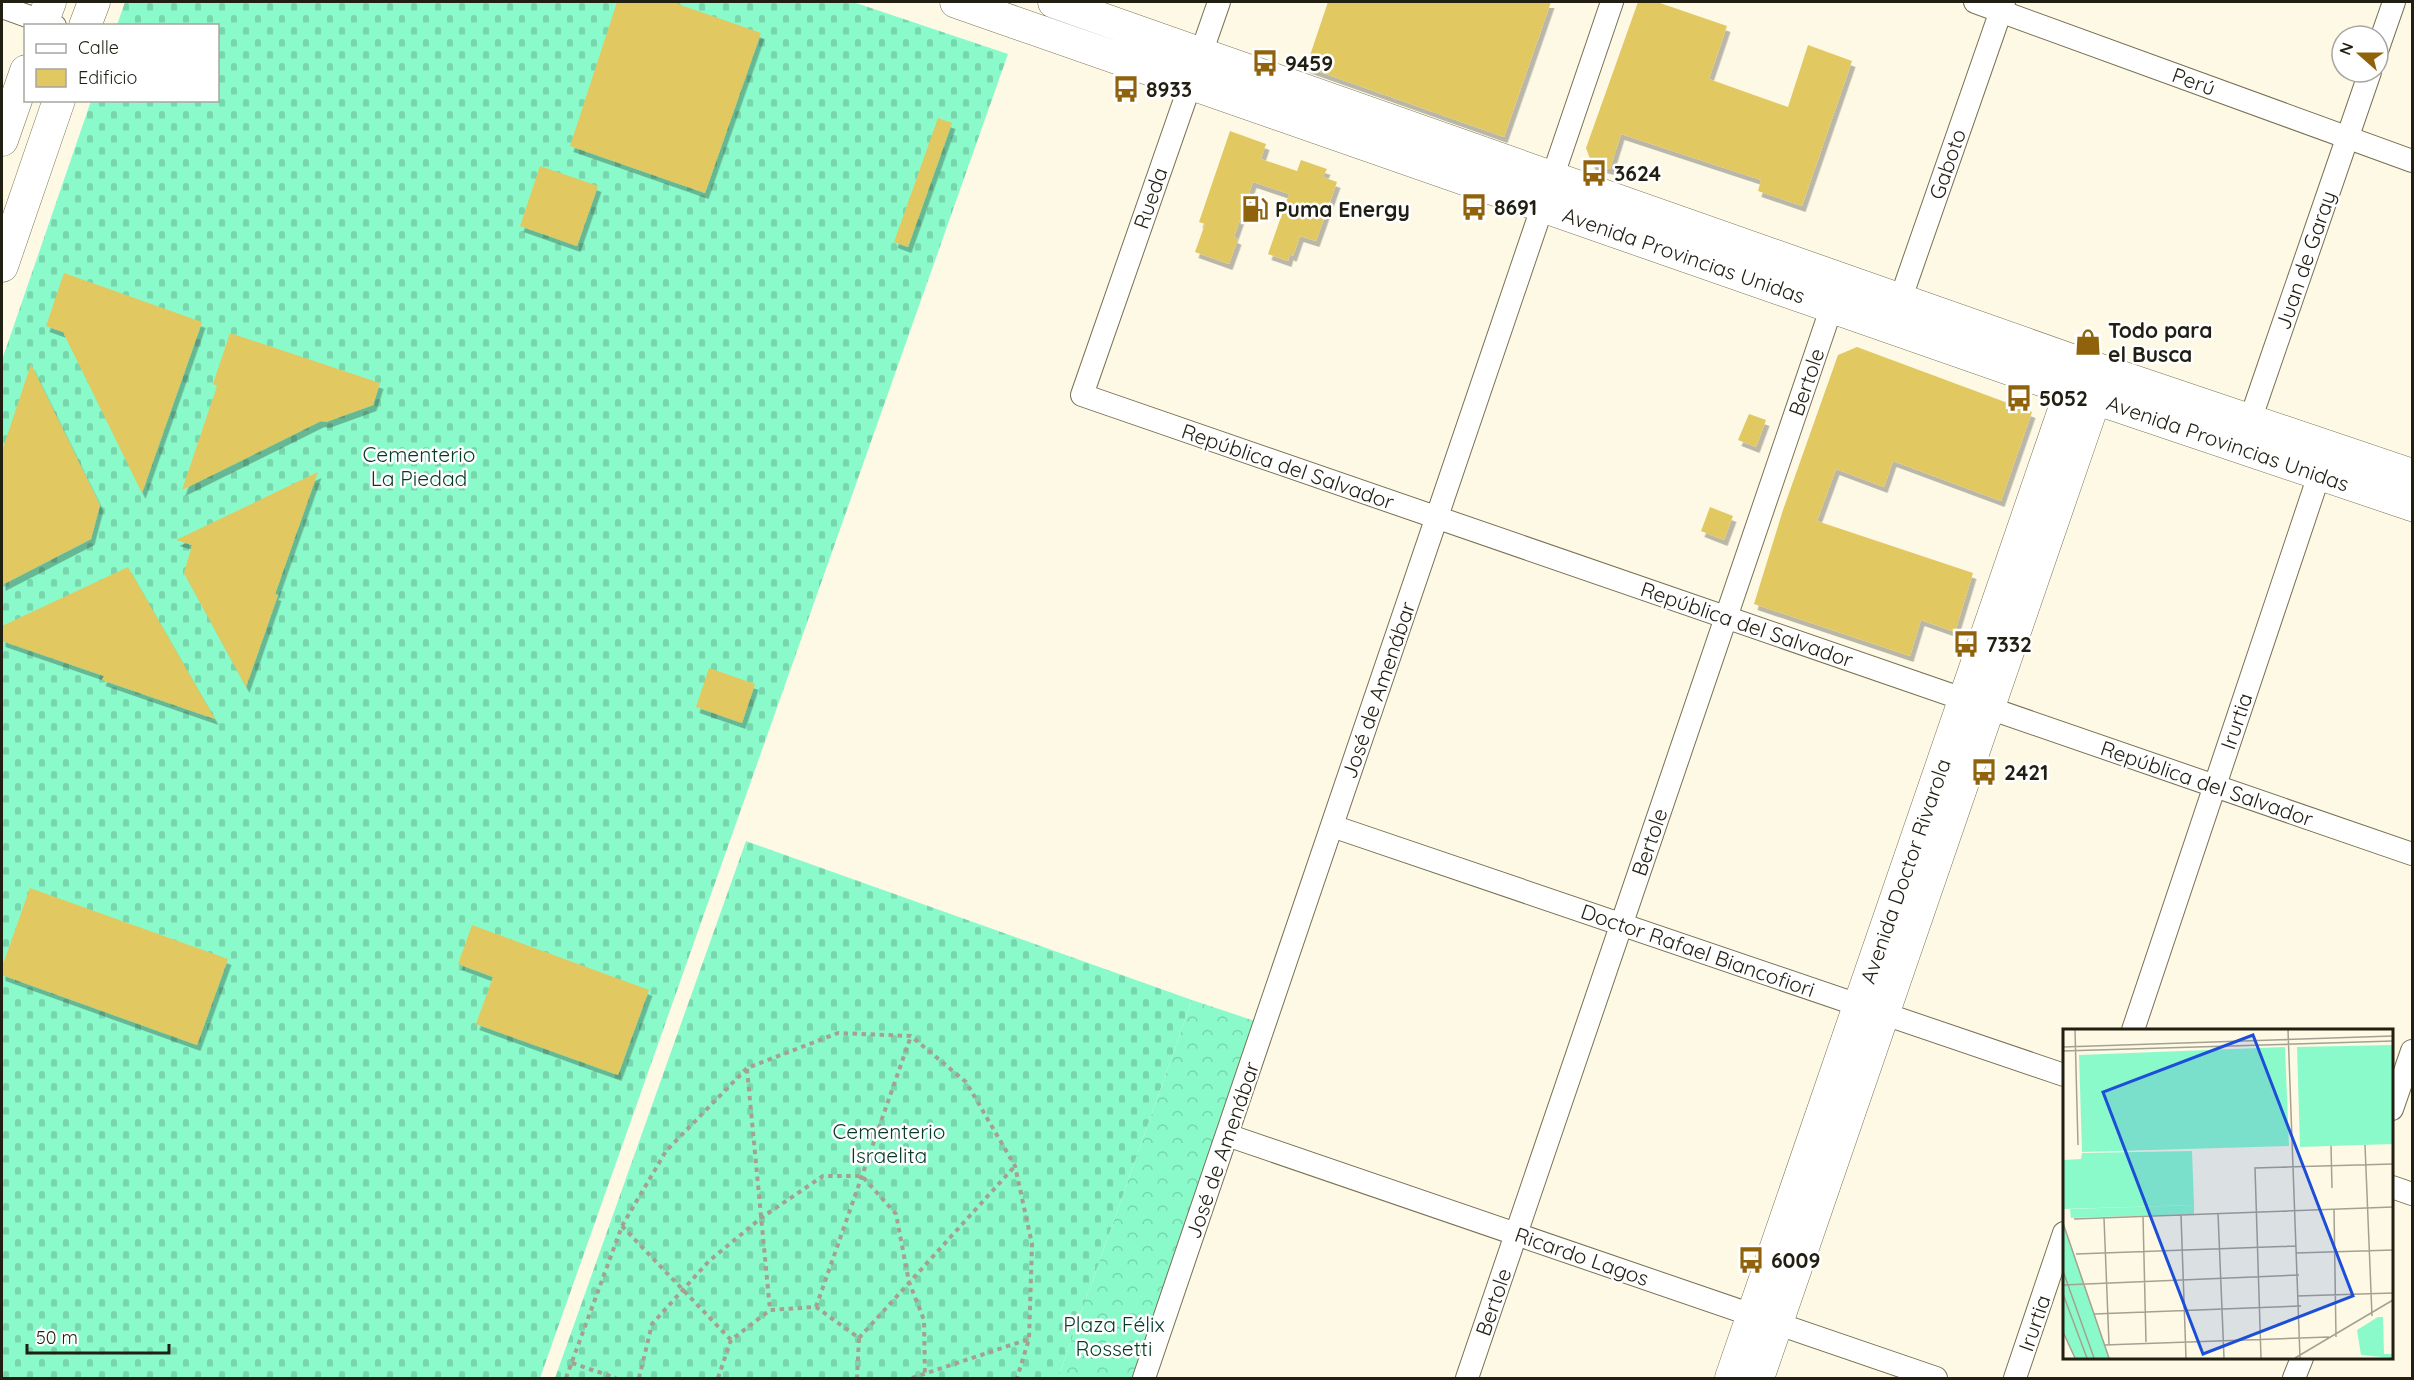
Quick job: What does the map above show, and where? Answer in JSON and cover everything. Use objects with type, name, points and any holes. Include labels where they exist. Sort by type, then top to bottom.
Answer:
[{"type":"main road","points":[[86,24],[94,2]]},
{"type":"main road","name":"Avenida Provincias Unidas","points":[[957,2],[1832,306],[1896,314]]},
{"type":"main road","name":"Avenida Provincias Unidas","points":[[1054,2],[1552,176],[1896,314],[2324,460],[2412,505]]},
{"type":"main road","points":[[2,140],[24,77]]},
{"type":"main road","points":[[2,266],[58,102]]},
{"type":"main road","name":"Avenida Doctor Rivarola","points":[[1731,1378],[1765,1320],[2087,381]]},
{"type":"main road","name":"Avenida Provincias Unidas","points":[[2324,460],[2412,475]]},
{"type":"main road","name":"Avenida Doctor Rivarola","points":[[1758,1378],[1765,1320]]},
{"type":"street","name":"Rueda","points":[[1082,395],[1219,2]]},
{"type":"street","name":"José de Amenábar","points":[[1144,1378],[1612,2]]},
{"type":"street","name":"Perú","points":[[1975,2],[2002,6],[2412,161]]},
{"type":"street","points":[[2386,24],[2394,2]]},
{"type":"street","name":"Gaboto","points":[[1896,314],[2002,6]]},
{"type":"street","points":[[2,7],[47,18]]},
{"type":"street","name":"Juan de Garay","points":[[2246,434],[2366,84]]},
{"type":"street","name":"Bertole","points":[[1467,1378],[1832,306]]},
{"type":"street","name":"República del Salvador","points":[[1082,395],[2412,854]]},
{"type":"street","name":"Irurtia","points":[[2133,1029],[2324,460]]},
{"type":"street","name":"Doctor Rafael Biancofiori","points":[[1332,826],[2063,1076]]},
{"type":"street","points":[[2393,1103],[2412,1051]]},
{"type":"street","name":"Ricardo Lagos","points":[[1227,1135],[1936,1378]]},
{"type":"street","points":[[2393,1187],[2412,1194]]},
{"type":"street","name":"Irurtia","points":[[2015,1378],[2063,1236]]},
{"type":"street","points":[[2294,1378],[2302,1359]]},
{"type":"path","points":[[567,1378],[622,1226],[666,1151],[747,1068],[838,1033],[911,1036],[966,1082],[1015,1166],[1032,1244],[1029,1339],[1017,1378]]},
{"type":"path","points":[[816,1307],[911,1036]]},
{"type":"path","points":[[747,1068],[770,1310]]},
{"type":"path","points":[[857,1378],[859,1338],[1015,1166]]},
{"type":"path","points":[[639,1378],[652,1324],[710,1261],[761,1218],[823,1176],[862,1176],[896,1214],[909,1282],[924,1320],[925,1376]]},
{"type":"path","points":[[622,1226],[731,1340]]},
{"type":"path","points":[[718,1378],[731,1340],[770,1310],[816,1307],[859,1338]]},
{"type":"path","points":[[912,1378],[925,1376],[1029,1339]]},
{"type":"path","points":[[572,1364],[616,1378]]},
{"type":"green space","name":"Cementerio La Piedad","points":[[125,2],[853,2],[1008,54],[540,1378],[2,1378],[2,360],[91,102],[219,102],[219,24],[117,24]]},
{"type":"green space","name":"Cementerio Israelita","points":[[746,841],[1192,1000],[1058,1378],[555,1378]]},
{"type":"green space","name":"Plaza Félix Rossetti","points":[[1192,1000],[1261,1023],[1140,1378],[1058,1378]]},
{"type":"building","points":[[617,2],[672,2],[761,33],[705,193],[570,146]]},
{"type":"building","points":[[1328,2],[1551,2],[1504,137],[1306,67]]},
{"type":"building","points":[[1638,2],[1657,2],[1727,26],[1709,79],[1788,107],[1808,45],[1852,61],[1802,206],[1758,191],[1761,180],[1621,134],[1610,169],[1592,164],[1586,148]]},
{"type":"building","points":[[938,118],[952,123],[908,247],[894,242]]},
{"type":"building","points":[[1230,131],[1266,144],[1261,159],[1297,171],[1301,160],[1327,169],[1323,177],[1337,182],[1316,241],[1300,236],[1293,256],[1290,254],[1288,261],[1268,254],[1289,194],[1253,182],[1234,237],[1238,239],[1229,264],[1195,252],[1205,224],[1199,222]]},
{"type":"building","points":[[540,166],[598,186],[577,246],[520,226]]},
{"type":"building","points":[[64,273],[202,322],[142,493],[63,332],[46,326]]},
{"type":"building","points":[[230,333],[380,383],[373,405],[326,422],[321,421],[182,490],[217,386],[213,384]]},
{"type":"building","points":[[1857,347],[2032,412],[2001,501],[1893,461],[1884,487],[1836,469],[1817,521],[1973,573],[1955,632],[1921,620],[1910,656],[1754,604],[1783,510],[1838,355]]},
{"type":"building","points":[[31,364],[100,505],[91,539],[2,585],[2,451]]},
{"type":"building","points":[[1749,414],[1766,420],[1756,447],[1738,440]]},
{"type":"building","points":[[318,472],[275,594],[278,595],[246,687],[184,573],[192,545],[176,540]]},
{"type":"building","points":[[1710,507],[1733,516],[1724,540],[1701,531]]},
{"type":"building","points":[[128,567],[215,719],[102,680],[104,676],[2,641],[2,626]]},
{"type":"building","points":[[709,668],[755,684],[742,723],[696,707]]},
{"type":"building","points":[[30,888],[228,959],[197,1045],[2,975],[2,967]]},
{"type":"building","points":[[472,925],[649,990],[618,1075],[476,1024],[493,977],[458,964]]},
{"type":"place","name":"9459","points":[[1265,63]]},
{"type":"place","name":"8933","points":[[1126,89]]},
{"type":"place","name":"3624","points":[[1594,173]]},
{"type":"place","name":"8691","points":[[1474,207]]},
{"type":"place","name":"Puma Energy","points":[[1255,209]]},
{"type":"place","name":"Todo para el Busca","points":[[2088,342]]},
{"type":"place","name":"5052","points":[[2019,398]]},
{"type":"place","name":"7332","points":[[1966,644]]},
{"type":"place","name":"2421","points":[[1984,772]]},
{"type":"place","name":"6009","points":[[1751,1260]]}]
